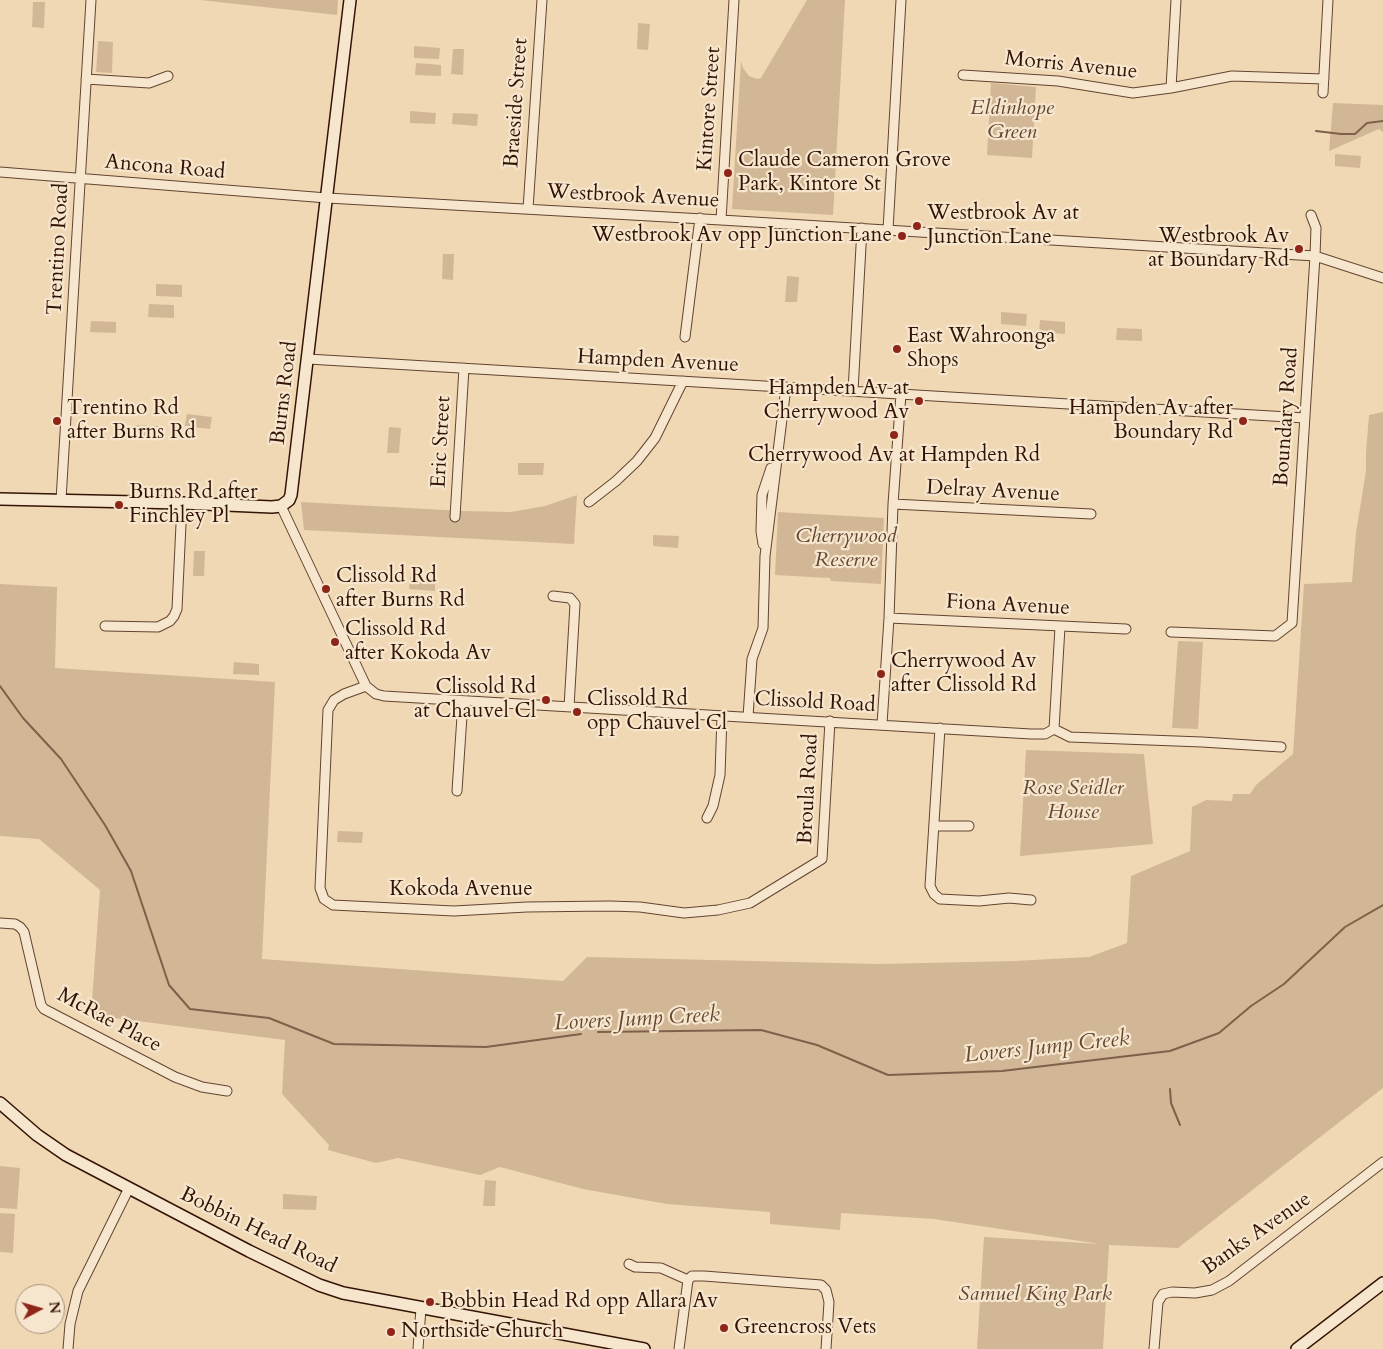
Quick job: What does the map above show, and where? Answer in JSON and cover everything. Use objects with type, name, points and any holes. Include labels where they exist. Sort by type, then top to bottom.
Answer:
[{"type":"main road","name":"Burns Road","points":[[281,506],[292,496],[350,0]]},
{"type":"main road","points":[[0,499],[281,506]]},
{"type":"main road","name":"Bobbin Head Road","points":[[0,1104],[51,1145],[129,1188],[319,1285],[343,1293],[644,1349]]},
{"type":"main road","points":[[1297,1349],[1383,1283]]},
{"type":"street","name":"Trentino Road","points":[[61,500],[90,0]]},
{"type":"street","name":"Braeside Street","points":[[528,209],[542,0]]},
{"type":"street","name":"Kintore Street","points":[[721,220],[734,0]]},
{"type":"street","points":[[888,230],[901,0]]},
{"type":"street","points":[[1171,88],[1176,0]]},
{"type":"street","points":[[1323,93],[1328,0]]},
{"type":"street","name":"Morris Avenue","points":[[963,74],[1058,81],[1133,93],[1171,88],[1232,76],[1324,79]]},
{"type":"street","points":[[86,79],[149,84],[168,76]]},
{"type":"street","name":"Ancona Road","points":[[0,172],[327,198]]},
{"type":"street","name":"Westbrook Avenue","points":[[327,198],[700,218],[1315,256],[1383,278]]},
{"type":"street","name":"Boundary Road","points":[[1172,632],[1276,636],[1292,623],[1315,256],[1316,228],[1311,214]]},
{"type":"street","points":[[685,336],[700,218]]},
{"type":"street","points":[[853,391],[862,228]]},
{"type":"street","name":"Hampden Avenue","points":[[308,359],[1305,418]]},
{"type":"street","name":"Eric Street","points":[[455,517],[464,368]]},
{"type":"street","points":[[589,502],[637,461],[655,438],[683,381]]},
{"type":"street","points":[[748,717],[752,659],[763,628],[765,556],[761,531],[762,494],[779,444],[786,387]]},
{"type":"street","points":[[882,724],[900,394]]},
{"type":"street","points":[[105,626],[158,627],[170,621],[174,616],[177,609],[182,503]]},
{"type":"street","name":"Delray Avenue","points":[[893,504],[1092,514]]},
{"type":"street","points":[[281,506],[366,686]]},
{"type":"street","points":[[553,596],[570,598],[574,604],[569,707]]},
{"type":"street","name":"Fiona Avenue","points":[[889,618],[1126,630]]},
{"type":"street","points":[[1054,729],[1060,627]]},
{"type":"street","name":"Clissold Road","points":[[366,686],[376,694],[384,696],[1045,734],[1054,729],[1070,737],[1281,747]]},
{"type":"street","name":"Kokoda Avenue","points":[[366,686],[334,700],[328,710],[320,888],[324,899],[333,905],[454,911],[527,907],[610,906],[684,913],[718,910],[750,903],[822,859]]},
{"type":"street","points":[[457,791],[463,701]]},
{"type":"street","points":[[707,818],[713,806],[720,775],[722,716]]},
{"type":"street","name":"Broula Road","points":[[822,859],[830,721]]},
{"type":"street","points":[[940,728],[930,886],[934,894],[940,899],[978,901],[1009,898],[1031,900]]},
{"type":"street","points":[[935,826],[969,826]]},
{"type":"street","name":"McRae Place","points":[[0,923],[15,924],[24,932],[41,1005],[44,1009],[175,1077],[202,1087],[227,1091]]},
{"type":"street","name":"Banks Avenue","points":[[1154,1349],[1158,1302],[1164,1294],[1172,1292],[1195,1293],[1212,1290],[1229,1281],[1383,1162]]},
{"type":"street","points":[[68,1349],[70,1324],[78,1291],[129,1188]]},
{"type":"street","points":[[628,1264],[661,1268],[688,1280]]},
{"type":"street","points":[[679,1349],[688,1280],[692,1276],[821,1285],[826,1290],[829,1302],[826,1349]]},
{"type":"street","points":[[418,1349],[421,1308]]},
{"type":"green space","points":[[200,0],[338,0],[337,15]]},
{"type":"green space","points":[[807,0],[845,0],[833,215],[732,209],[741,61],[743,68],[749,76],[757,79],[761,78]]},
{"type":"green space","points":[[33,2],[45,2],[44,28],[32,27]]},
{"type":"green space","points":[[638,23],[650,24],[648,50],[637,49]]},
{"type":"green space","points":[[98,41],[113,42],[112,73],[96,72]]},
{"type":"green space","points":[[414,46],[440,48],[439,59],[414,58]]},
{"type":"green space","points":[[453,49],[464,49],[463,75],[451,74]]},
{"type":"green space","points":[[416,63],[441,65],[441,76],[415,75]]},
{"type":"green space","name":"Eldinhope Green","points":[[991,83],[1036,87],[1032,158],[987,155]]},
{"type":"green space","points":[[1333,103],[1383,105],[1383,132],[1379,129],[1329,151]]},
{"type":"green space","points":[[410,111],[436,113],[435,124],[410,123]]},
{"type":"green space","points":[[453,113],[478,114],[477,126],[452,124]]},
{"type":"green space","points":[[1335,154],[1361,156],[1360,168],[1335,166]]},
{"type":"green space","points":[[443,254],[454,254],[453,280],[442,279]]},
{"type":"green space","points":[[787,276],[799,277],[797,302],[785,302]]},
{"type":"green space","points":[[156,284],[182,285],[182,297],[156,296]]},
{"type":"green space","points":[[149,304],[174,305],[174,318],[148,317]]},
{"type":"green space","points":[[1001,312],[1027,314],[1026,326],[1001,324]]},
{"type":"green space","points":[[1040,320],[1065,322],[1065,334],[1039,332]]},
{"type":"green space","points":[[91,321],[116,322],[116,333],[90,332]]},
{"type":"green space","points":[[1117,328],[1142,329],[1142,341],[1116,340]]},
{"type":"green space","name":"Samuel King Park","points":[[1383,412],[1383,1088],[1178,1248],[1109,1245],[1103,1349],[977,1349],[984,1237],[1100,1244],[934,1219],[841,1213],[840,1230],[770,1224],[770,1212],[667,1204],[583,1189],[500,1167],[480,1175],[398,1158],[376,1163],[328,1150],[329,1145],[282,1094],[285,1040],[91,1015],[100,890],[39,839],[0,836],[0,584],[57,587],[55,668],[275,682],[262,959],[563,981],[587,957],[878,964],[1015,961],[1089,957],[1127,943],[1131,876],[1190,851],[1192,807],[1206,800],[1232,801],[1233,794],[1250,794],[1256,785],[1293,754],[1304,584],[1352,582],[1356,533],[1366,471],[1369,415]]},
{"type":"green space","points":[[187,414],[212,417],[210,429],[185,426]]},
{"type":"green space","points":[[135,425],[161,426],[160,438],[135,436]]},
{"type":"green space","points":[[389,427],[401,428],[399,453],[387,453]]},
{"type":"green space","points":[[518,463],[544,463],[543,475],[518,475]]},
{"type":"green space","points":[[577,495],[574,544],[304,530],[301,502],[511,512],[545,506]]},
{"type":"green space","name":"Cherrywood Reserve","points":[[778,512],[884,518],[881,584],[831,581],[830,578],[775,575]]},
{"type":"green space","points":[[653,535],[679,536],[678,548],[653,546]]},
{"type":"green space","points":[[194,551],[205,551],[204,576],[193,576]]},
{"type":"green space","points":[[410,577],[435,579],[435,591],[409,589]]},
{"type":"green space","points":[[1178,641],[1203,642],[1198,729],[1172,728]]},
{"type":"green space","points":[[234,662],[259,664],[259,675],[233,674]]},
{"type":"green space","name":"Rose Seidler House","points":[[1026,750],[1144,754],[1153,844],[1020,856]]},
{"type":"green space","points":[[338,831],[363,832],[362,843],[337,842]]},
{"type":"green space","points":[[0,1166],[20,1168],[17,1209],[0,1208]]},
{"type":"green space","points":[[485,1180],[496,1181],[495,1206],[483,1206]]},
{"type":"green space","points":[[283,1194],[317,1196],[316,1210],[283,1209]]},
{"type":"green space","points":[[0,1213],[15,1214],[13,1253],[0,1252]]},
{"type":"waterway","points":[[1316,131],[1355,134],[1367,123],[1383,121]]},
{"type":"waterway","name":"Lovers Jump Creek","points":[[0,686],[23,718],[61,759],[105,825],[131,871],[169,985],[190,1009],[269,1018],[334,1044],[486,1047],[581,1034]]},
{"type":"waterway","name":"Lovers Jump Creek","points":[[598,1032],[761,1030],[817,1045],[888,1075],[1002,1071],[1170,1051],[1219,1033],[1251,1006],[1284,984],[1345,927],[1383,905]]},
{"type":"waterway","points":[[1170,1089],[1171,1103],[1180,1125]]},
{"type":"place","name":"Claude Cameron Grove Park, Kintore St","points":[[728,173]]},
{"type":"place","name":"Westbrook Av at Junction Lane","points":[[917,226]]},
{"type":"place","name":"Westbrook Av opp Junction Lane","points":[[902,236]]},
{"type":"place","name":"Westbrook Av at Boundary Rd","points":[[1299,249]]},
{"type":"place","name":"East Wahroonga Shops","points":[[897,349]]},
{"type":"place","name":"Hampden Av at Cherrywood Av","points":[[919,401]]},
{"type":"place","name":"Trentino Rd after Burns Rd","points":[[57,421]]},
{"type":"place","name":"Hampden Av after Boundary Rd","points":[[1243,421]]},
{"type":"place","name":"Cherrywood Av at Hampden Rd","points":[[894,435]]},
{"type":"place","name":"Burns Rd after Finchley Pl","points":[[119,505]]},
{"type":"place","name":"Clissold Rd after Burns Rd","points":[[326,589]]},
{"type":"place","name":"Clissold Rd after Kokoda Av","points":[[335,642]]},
{"type":"place","name":"Cherrywood Av after Clissold Rd","points":[[881,674]]},
{"type":"place","name":"Clissold Rd at Chauvel Cl","points":[[546,700]]},
{"type":"place","name":"Clissold Rd opp Chauvel Cl","points":[[577,712]]},
{"type":"place","name":"Bobbin Head Rd opp Allara Av","points":[[430,1302]]},
{"type":"place","name":"Greencross Vets","points":[[724,1328]]},
{"type":"place","name":"Northside Church","points":[[391,1332]]}]
